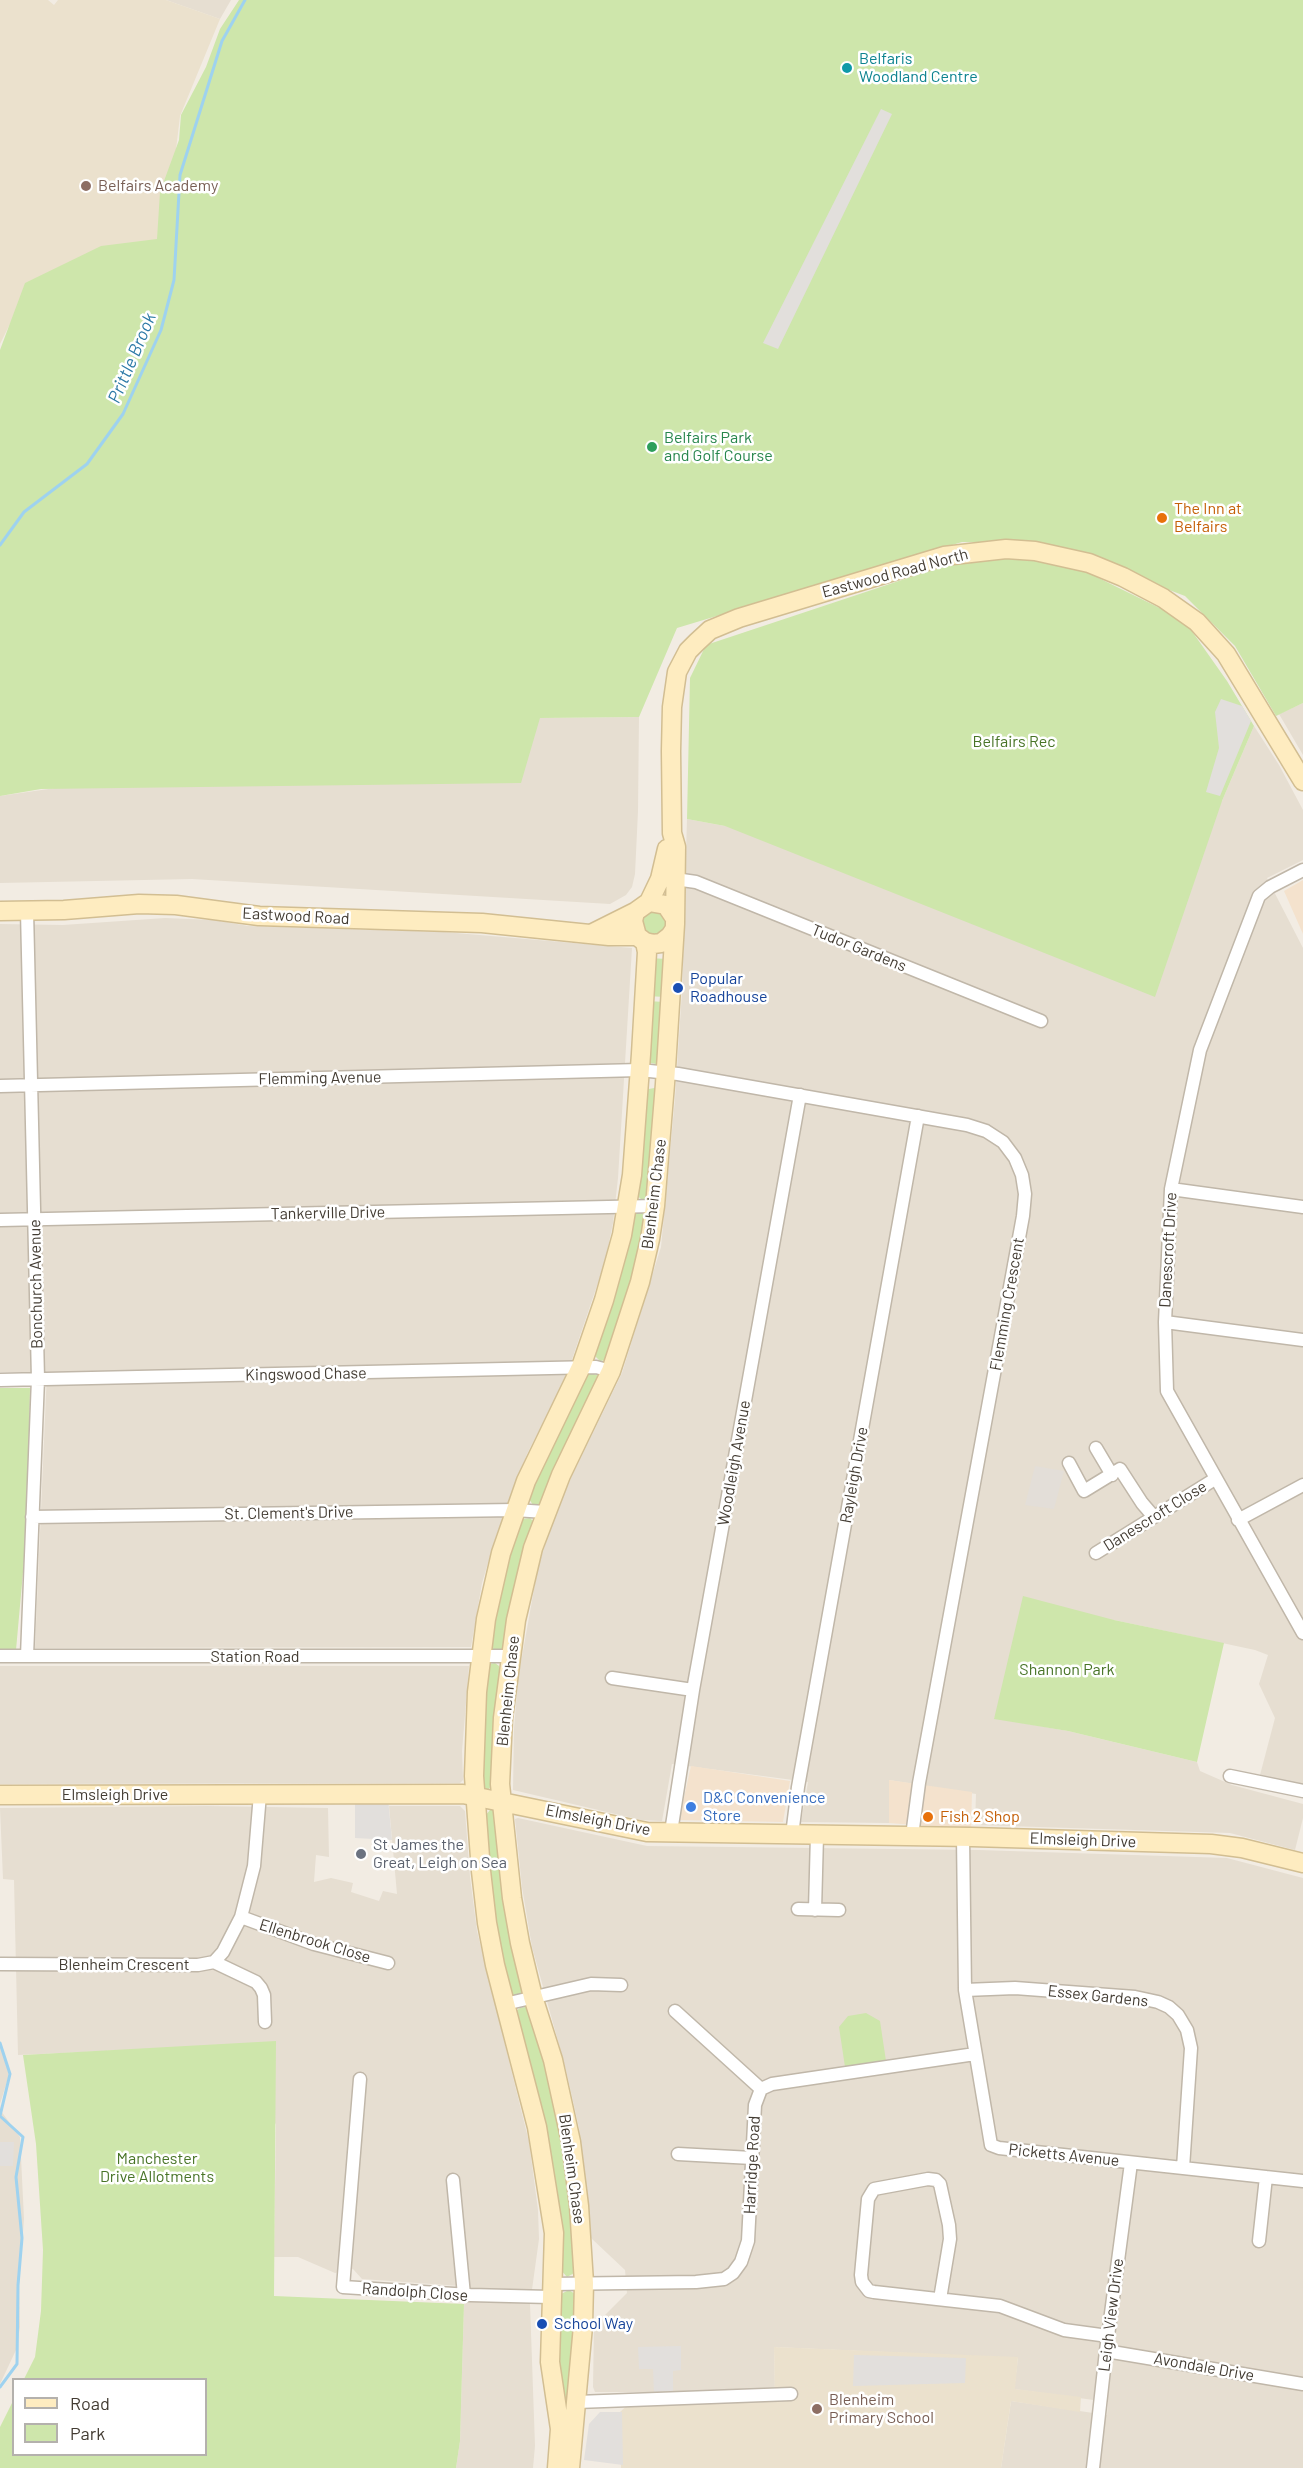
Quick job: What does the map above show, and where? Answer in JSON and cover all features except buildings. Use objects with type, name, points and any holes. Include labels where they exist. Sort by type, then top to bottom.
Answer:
[{"type":"street","name":"Eastwood Road North","points":[[672,832],[671,751],[677,672],[688,651],[710,630],[721,624],[944,556],[1006,549],[1035,551],[1089,563],[1123,577],[1163,598],[1197,622],[1226,654],[1303,781]]},
{"type":"street","points":[[672,832],[676,847],[674,924],[670,936],[661,943],[641,939],[633,929],[665,865],[672,832]]},
{"type":"street","name":"Danescroft Drive","points":[[1303,870],[1270,888],[1259,897],[1200,1050],[1171,1189],[1165,1322],[1167,1391],[1303,1633]]},
{"type":"street","name":"Tudor Gardens","points":[[675,879],[696,882],[1041,1021]]},
{"type":"street","points":[[593,933],[642,907],[658,902],[666,905],[674,924]]},
{"type":"street","name":"Eastwood Road","points":[[0,911],[176,904],[259,916],[482,923],[641,939]]},
{"type":"street","name":"Bonchurch Avenue","points":[[27,911],[38,1380],[27,1656]]},
{"type":"street","name":"Blenheim Chase","points":[[570,2468],[577,2402],[584,2283],[579,2206],[570,2142],[553,2060],[533,1997],[512,1898],[502,1801],[503,1718],[510,1656],[523,1586],[545,1512],[611,1371],[640,1282],[655,1206],[666,1072],[674,924]]},
{"type":"street","name":"Blenheim Chase","points":[[557,2468],[560,2429],[550,2362],[554,2233],[551,2206],[537,2127],[487,1923],[481,1870],[474,1737],[481,1658],[494,1584],[515,1510],[581,1368],[604,1300],[627,1206],[633,1175],[647,952],[641,939]]},
{"type":"street","name":"Flemming Avenue","points":[[0,1086],[640,1070]]},
{"type":"street","name":"Flemming Crescent","points":[[640,1070],[666,1072],[800,1095],[918,1116],[986,1131],[1003,1142],[1015,1158],[1022,1175],[1025,1194],[919,1783],[912,1836]]},
{"type":"street","name":"Woodleigh Avenue","points":[[671,1832],[693,1690],[800,1095]]},
{"type":"street","name":"Rayleigh Drive","points":[[792,1834],[798,1787],[918,1116]]},
{"type":"street","points":[[1171,1189],[1303,1207]]},
{"type":"street","name":"Tankerville Drive","points":[[0,1220],[655,1206]]},
{"type":"street","points":[[1165,1322],[1303,1340]]},
{"type":"street","name":"Kingswood Chase","points":[[0,1380],[596,1367],[611,1371]]},
{"type":"street","points":[[1096,1448],[1112,1475]]},
{"type":"street","points":[[1070,1463],[1084,1491],[1120,1469],[1154,1517]]},
{"type":"street","name":"Danescroft Close","points":[[1096,1553],[1215,1479]]},
{"type":"street","points":[[1238,1520],[1303,1485]]},
{"type":"street","name":"St. Clement's Drive","points":[[32,1517],[515,1510],[545,1512]]},
{"type":"street","name":"Station Road","points":[[0,1656],[481,1658],[510,1656]]},
{"type":"street","points":[[612,1678],[693,1690]]},
{"type":"street","points":[[1230,1776],[1303,1791]]},
{"type":"street","name":"Blenheim Crescent","points":[[0,1964],[198,1965],[214,1962],[223,1952],[241,1917],[255,1866],[260,1794]]},
{"type":"street","name":"Elmsleigh Drive","points":[[0,1795],[452,1794],[502,1801],[647,1832],[1211,1844],[1302,1860]]},
{"type":"street","points":[[815,1910],[817,1835]]},
{"type":"street","name":"Picketts Avenue","points":[[963,1837],[965,1990],[991,2145],[999,2148],[1303,2181]]},
{"type":"street","points":[[798,1909],[839,1910]]},
{"type":"street","name":"Ellenbrook Close","points":[[241,1917],[315,1944],[388,1963]]},
{"type":"street","points":[[214,1962],[256,1982],[264,1995],[265,2022]]},
{"type":"street","points":[[505,2004],[591,1984],[621,1985]]},
{"type":"street","name":"Essex Gardens","points":[[965,1990],[1015,1988],[1135,1997],[1169,2007],[1178,2015],[1187,2030],[1191,2048],[1182,2168]]},
{"type":"street","points":[[675,2011],[761,2090],[772,2084],[975,2054]]},
{"type":"street","name":"Randolph Close","points":[[360,2079],[344,2287],[464,2295],[551,2290]]},
{"type":"street","name":"Harridge Road","points":[[551,2290],[584,2283],[711,2282],[724,2279],[733,2273],[741,2262],[748,2241],[755,2104],[761,2090]]},
{"type":"street","points":[[678,2154],[752,2158]]},
{"type":"street","name":"Leigh View Drive","points":[[1094,2468],[1106,2350],[1131,2163]]},
{"type":"street","points":[[1259,2241],[1266,2177]]},
{"type":"street","points":[[940,2300],[950,2239],[940,2184],[936,2180],[928,2179],[874,2189],[868,2199],[861,2275],[865,2287],[874,2292],[940,2300],[1000,2306],[1064,2330],[1108,2336]]},
{"type":"street","points":[[453,2180],[464,2295]]},
{"type":"street","name":"Avondale Drive","points":[[1106,2350],[1303,2384]]},
{"type":"street","points":[[577,2402],[790,2394]]},
{"type":"shaded area","name":"Belfairs Academy","points":[[0,0],[48,0],[54,5],[58,0],[166,0],[220,19],[180,116],[163,258],[25,294],[0,344]]},
{"type":"shaded area","points":[[166,0],[231,0],[220,19]]},
{"type":"shaded area","points":[[881,109],[892,114],[778,349],[763,343]]},
{"type":"shaded area","points":[[1221,699],[1242,706],[1251,721],[1220,796],[1206,792],[1219,748],[1215,712]]},
{"type":"shaded area","points":[[1303,703],[1303,755],[1279,714]]},
{"type":"shaded area","points":[[639,717],[635,874],[632,887],[626,895],[610,904],[192,879],[0,883],[0,796],[539,718]]},
{"type":"shaded area","points":[[1254,726],[1279,765],[1303,810],[1303,860],[1267,878],[1303,948],[1303,1786],[1260,1775],[1275,1718],[1259,1684],[1268,1655],[1255,1650],[1114,1620],[994,1718],[1068,1731],[1197,1762],[1200,1771],[1232,1785],[1303,1804],[1303,1818],[1295,1850],[1230,1833],[975,1825],[976,1794],[889,1780],[889,1823],[801,1822],[808,1782],[672,1764],[662,1821],[641,1820],[513,1790],[518,1679],[538,1567],[553,1520],[572,1476],[622,1373],[661,1247],[675,1099],[682,991],[687,819],[725,826],[1222,801]]},
{"type":"shaded area","points":[[1303,880],[1303,934],[1284,891]]},
{"type":"shaded area","points":[[165,918],[214,920],[248,926],[444,932],[632,948],[618,1178],[613,1223],[605,1262],[566,1377],[527,1454],[496,1536],[482,1583],[471,1647],[35,1648],[47,1372],[0,1372],[0,924],[63,925]]},
{"type":"shaded area","points":[[1035,1466],[1064,1471],[1054,1509],[1025,1505]]},
{"type":"shaded area","points":[[0,1666],[469,1666],[462,1751],[463,1780],[460,1783],[0,1784]]},
{"type":"shaded area","points":[[691,1766],[790,1781],[783,1822],[679,1820]]},
{"type":"shaded area","points":[[889,1780],[972,1792],[971,1829],[889,1823]]},
{"type":"shaded area","points":[[388,1799],[392,1840],[355,1838],[355,1800]]},
{"type":"shaded area","points":[[207,1806],[328,1808],[329,1857],[316,1855],[314,1882],[331,1878],[353,1883],[351,1892],[379,1901],[383,1891],[397,1894],[389,1806],[460,1806],[465,1811],[477,1931],[529,2142],[538,2210],[539,2239],[530,2304],[535,2446],[533,2468],[456,2468],[460,2441],[464,2304],[460,2286],[362,2279],[353,2269],[335,2273],[298,2257],[274,2257],[276,2124],[171,2048],[18,2055],[14,1880],[3,1879],[0,1808]]},
{"type":"shaded area","points":[[515,1819],[647,1846],[979,1850],[1227,1858],[1303,1878],[1303,2468],[1001,2468],[1011,2401],[1107,2415],[1108,2402],[1014,2389],[1018,2358],[774,2347],[775,2392],[595,2392],[593,2387],[594,2326],[627,2293],[625,2270],[591,2238],[579,2128],[566,2070],[532,1947],[522,1887]]},
{"type":"shaded area","points":[[0,2044],[9,2075],[0,2104]]},
{"type":"shaded area","points":[[0,2104],[1,2111],[20,2137],[24,2219],[19,2285],[20,2327],[16,2350],[0,2384]]},
{"type":"shaded area","points":[[0,2142],[14,2142],[13,2166],[0,2166]]},
{"type":"shaded area","points":[[681,2346],[681,2370],[673,2371],[673,2391],[654,2392],[653,2369],[639,2369],[638,2347]]},
{"type":"shaded area","name":"Blenheim Primary School","points":[[774,2347],[1018,2357],[1015,2389],[1081,2397],[1080,2412],[1011,2401],[1001,2468],[621,2468],[620,2412],[632,2401],[775,2399]]},
{"type":"shaded area","points":[[854,2355],[966,2358],[965,2383],[853,2386]]},
{"type":"shaded area","points":[[600,2412],[622,2412],[623,2465],[584,2460],[589,2424]]},
{"type":"green space","name":"Belfairs Park and Golf Course","points":[[239,0],[1303,0],[1303,703],[1276,716],[1235,646],[1185,596],[1049,544],[962,542],[677,628],[639,717],[540,718],[521,783],[41,789],[0,796],[0,350],[25,283],[101,246],[157,239],[160,192],[179,140],[181,115],[206,67],[220,29]]},
{"type":"green space","name":"Belfairs Rec","points":[[974,556],[1056,557],[1184,620],[1227,681],[1254,726],[1222,801],[1155,997],[725,826],[687,819],[690,678],[706,645]]},
{"type":"green space","points":[[658,909],[668,919],[665,933],[647,937],[639,920],[640,915]]},
{"type":"green space","points":[[649,958],[667,959],[665,997],[647,996]]},
{"type":"green space","points":[[647,1001],[665,1002],[659,1062],[656,1064],[646,1062]]},
{"type":"green space","points":[[660,1087],[648,1199],[641,1199],[635,1194],[643,1090]]},
{"type":"green space","points":[[636,1213],[646,1216],[642,1251],[607,1360],[600,1361],[594,1355],[632,1216]]},
{"type":"green space","points":[[590,1373],[597,1375],[599,1379],[541,1505],[533,1505],[527,1496],[584,1375]]},
{"type":"green space","points":[[0,1388],[30,1388],[28,1517],[16,1650],[0,1650]]},
{"type":"green space","points":[[530,1518],[534,1522],[505,1648],[501,1651],[493,1650],[489,1647],[502,1577],[522,1519]]},
{"type":"green space","name":"Shannon Park","points":[[1023,1596],[1114,1620],[1224,1643],[1197,1762],[1068,1731],[994,1719]]},
{"type":"green space","points":[[495,1663],[499,1666],[501,1675],[492,1785],[488,1790],[483,1789],[479,1735],[489,1664]]},
{"type":"green space","points":[[490,1810],[495,1810],[525,1987],[522,1994],[516,1996],[510,1995],[488,1884],[485,1816]]},
{"type":"green space","points":[[525,2007],[529,2009],[535,2021],[565,2148],[578,2271],[567,2277],[560,2269],[516,2011]]},
{"type":"green space","points":[[866,2013],[880,2021],[886,2061],[845,2067],[839,2027],[848,2016]]},
{"type":"green space","name":"Manchester Drive Allotments","points":[[276,2041],[274,2296],[464,2304],[460,2441],[456,2468],[0,2468],[0,2427],[12,2403],[12,2456],[207,2456],[207,2378],[24,2378],[35,2357],[41,2311],[43,2250],[36,2144],[23,2055]]},
{"type":"green space","points":[[569,2290],[578,2296],[575,2376],[564,2425],[556,2366],[557,2296]]},
{"type":"waterway","name":"Prittle Brook","points":[[0,545],[24,512],[87,464],[123,414],[161,330],[174,280],[180,175],[222,41],[245,0]]},
{"type":"waterway","name":"Prittle Brook","points":[[0,2043],[10,2074],[0,2116],[23,2137],[16,2177],[22,2238],[18,2285],[17,2364],[0,2387]]},
{"type":"place","name":"Belfaris Woodland Centre","points":[[847,68]]},
{"type":"place","name":"Belfairs Academy","points":[[86,186]]},
{"type":"place","name":"Belfairs Park and Golf Course","points":[[652,447]]},
{"type":"place","name":"The Inn at Belfairs","points":[[1162,518]]},
{"type":"place","name":"Popular Roadhouse","points":[[678,988]]},
{"type":"place","name":"D&C Convenience Store","points":[[691,1807]]},
{"type":"place","name":"Fish 2 Shop","points":[[928,1817]]},
{"type":"place","name":"St James the Great, Leigh on Sea","points":[[361,1854]]},
{"type":"place","name":"School Way","points":[[542,2324]]},
{"type":"place","name":"Blenheim Primary School","points":[[817,2409]]}]
